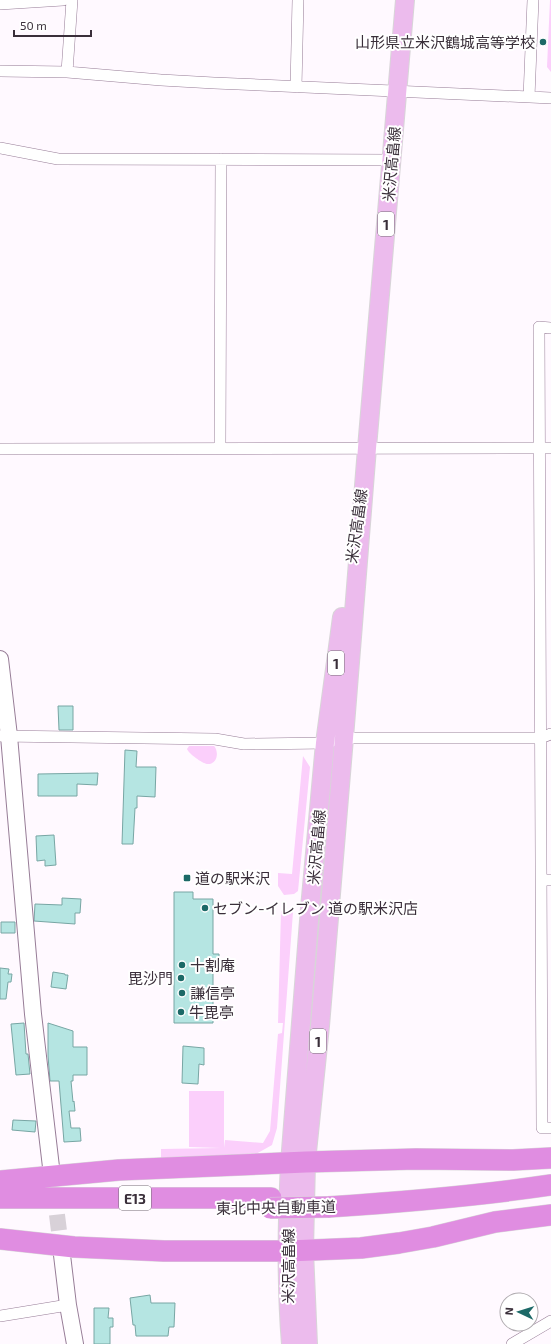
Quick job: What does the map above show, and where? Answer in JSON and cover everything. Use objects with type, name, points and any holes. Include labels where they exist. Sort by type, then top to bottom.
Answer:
[{"type":"highway","points":[[0,1181],[119,1170],[416,1159],[513,1160],[551,1158]]},
{"type":"highway","name":"東北中央自動車道","points":[[328,1201],[551,1174]]},
{"type":"highway","name":"東北中央自動車道","points":[[0,1208],[430,1200],[551,1185]]},
{"type":"highway","name":"東北中央自動車道","points":[[0,1198],[270,1203]]},
{"type":"highway","points":[[0,1239],[74,1247],[157,1250],[296,1251],[361,1248],[399,1243],[433,1237],[495,1222],[551,1215]]},
{"type":"main road","name":"米沢高畠線","points":[[298,1163],[320,1018],[405,0]]},
{"type":"main road","name":"米沢高畠線","points":[[291,1344],[288,1313],[296,1251],[298,1163],[310,908],[325,743],[367,448]]},
{"type":"main road","name":"米沢高畠線","points":[[296,1251],[308,1344]]},
{"type":"street","points":[[0,4],[63,0]]},
{"type":"street","points":[[67,72],[72,0]]},
{"type":"street","points":[[296,88],[298,0]]},
{"type":"street","points":[[529,97],[533,0]]},
{"type":"street","points":[[0,71],[67,72],[117,75],[161,80],[296,88],[551,98]]},
{"type":"street","points":[[0,148],[58,159],[392,160]]},
{"type":"street","points":[[220,448],[221,159]]},
{"type":"street","points":[[551,328],[539,327],[540,738],[546,880],[542,1128],[551,1128]]},
{"type":"street","points":[[0,449],[551,448]]},
{"type":"street","points":[[0,659],[4,736],[33,1014],[51,1167]]},
{"type":"street","points":[[4,736],[166,740],[215,739],[244,744],[325,743],[344,738],[540,738],[551,734]]},
{"type":"street","points":[[62,1255],[68,1305],[75,1344]]},
{"type":"street","points":[[0,1316],[68,1305]]},
{"type":"street","points":[[512,1344],[551,1321]]},
{"type":"shaded area","points":[[551,0],[551,72],[547,67]]},
{"type":"shaded area","points":[[189,746],[214,746],[217,751],[215,760],[211,764],[202,762],[188,751],[187,749]]},
{"type":"shaded area","points":[[303,756],[310,767],[298,891],[294,894],[284,895],[278,886],[278,873],[292,874]]},
{"type":"shaded area","points":[[281,911],[293,912],[277,1128],[272,1145],[256,1154],[161,1160],[161,1149],[221,1148],[189,1147],[189,1091],[224,1091],[224,1148],[225,1140],[263,1143],[270,1131],[278,1034],[282,1033],[283,1023],[278,1023]]},
{"type":"building","points":[[58,706],[73,706],[73,730],[59,730]]},
{"type":"building","points":[[125,750],[137,751],[136,767],[156,767],[155,797],[137,796],[133,844],[122,844]]},
{"type":"building","points":[[98,773],[97,785],[77,784],[77,796],[38,796],[38,774]]},
{"type":"building","points":[[54,835],[56,865],[45,866],[45,860],[37,861],[36,836]]},
{"type":"building","points":[[174,892],[193,892],[193,899],[213,899],[213,954],[219,954],[219,966],[213,966],[213,1023],[174,1023]]},
{"type":"building","points":[[62,898],[81,899],[80,913],[75,913],[75,924],[34,921],[35,904],[62,905]]},
{"type":"building","points":[[1,922],[15,922],[15,933],[1,933]]},
{"type":"building","points":[[0,968],[9,969],[8,974],[12,974],[11,982],[8,982],[6,999],[0,999]]},
{"type":"building","points":[[53,972],[68,975],[66,989],[51,987]]},
{"type":"building","points":[[24,1023],[26,1054],[28,1054],[30,1074],[16,1075],[11,1024]]},
{"type":"building","points":[[48,1023],[73,1031],[73,1047],[87,1047],[87,1075],[73,1075],[73,1081],[71,1081],[75,1111],[69,1111],[71,1128],[80,1128],[81,1141],[64,1142],[59,1081],[50,1081]]},
{"type":"building","points":[[183,1046],[204,1048],[204,1065],[199,1064],[198,1084],[182,1083]]},
{"type":"building","points":[[13,1120],[36,1121],[35,1132],[12,1130]]},
{"type":"building","points":[[150,1295],[151,1303],[175,1303],[174,1327],[169,1327],[168,1336],[136,1336],[135,1325],[133,1325],[130,1298]]},
{"type":"building","points":[[94,1308],[109,1308],[108,1318],[113,1318],[113,1327],[110,1327],[110,1344],[94,1344]]},
{"type":"tunnel","points":[[51,1167],[62,1255]]},
{"type":"place","name":"山形県立米沢鶴城高等学校","points":[[543,42]]},
{"type":"place","name":"道の駅米沢","points":[[187,878]]},
{"type":"place","name":"セブン-イレブン 道の駅米沢店","points":[[205,908]]},
{"type":"place","name":"十割庵","points":[[182,965]]},
{"type":"place","name":"毘沙門","points":[[181,978]]},
{"type":"place","name":"謙信亭","points":[[182,993]]},
{"type":"place","name":"牛毘亭","points":[[181,1012]]}]
